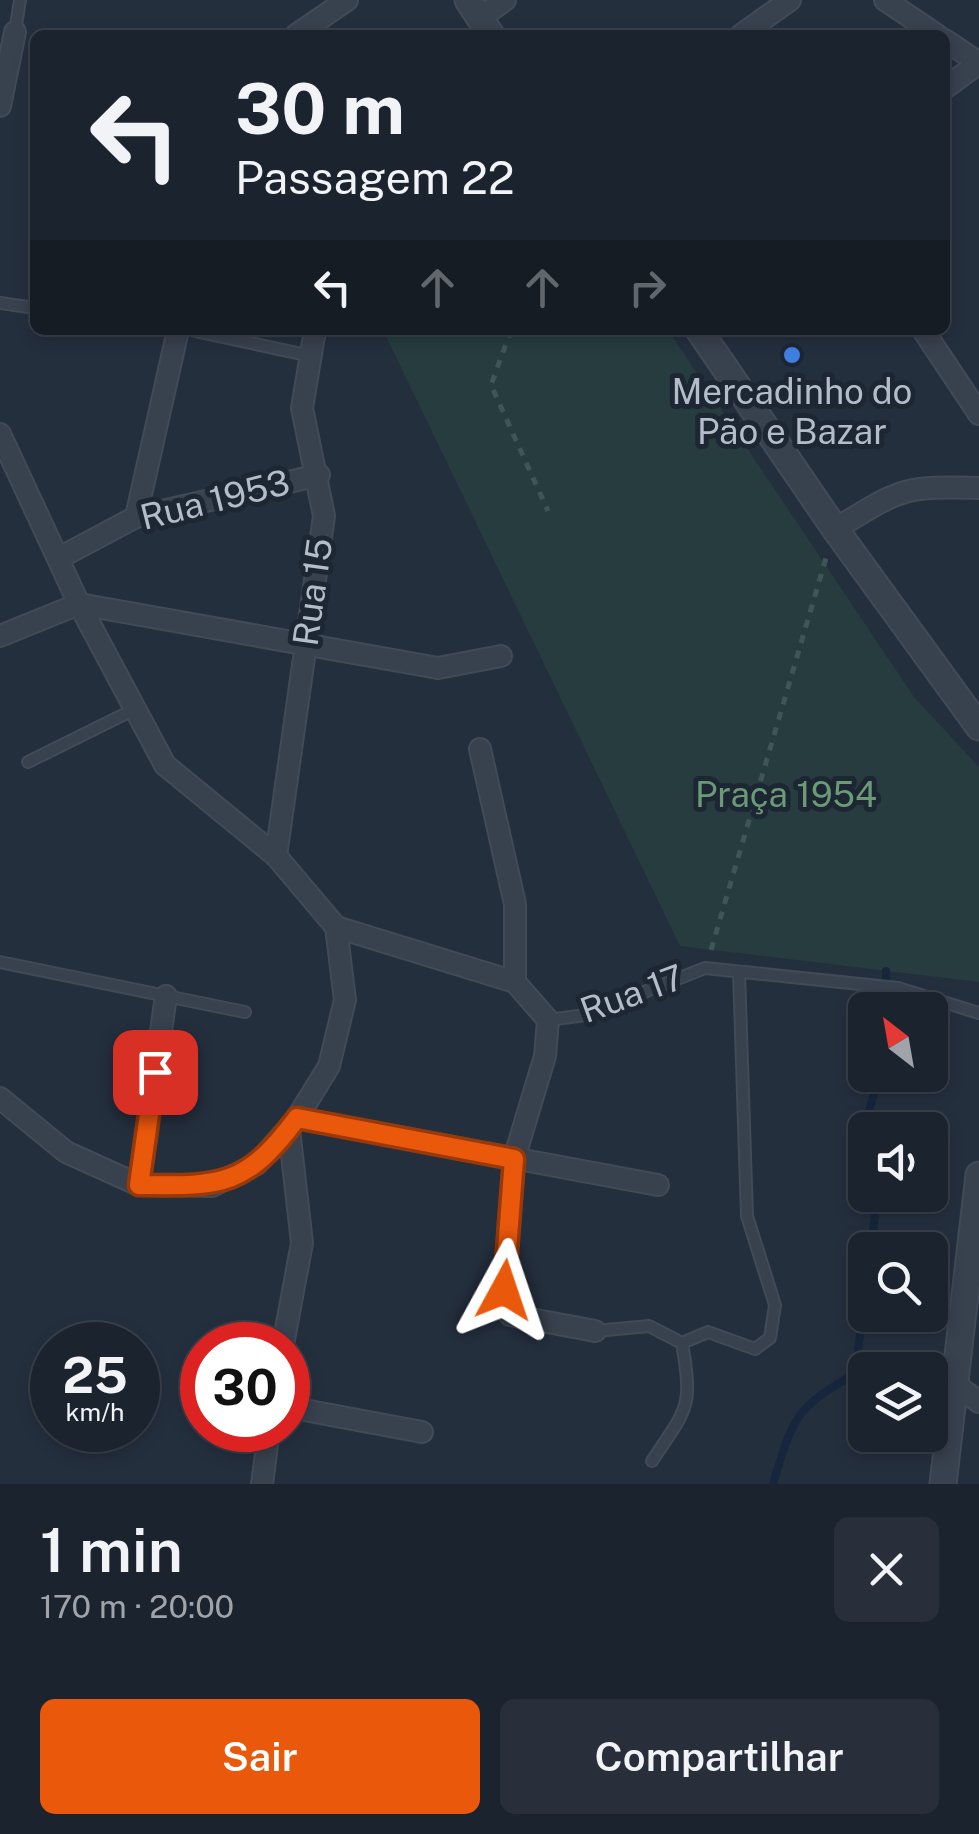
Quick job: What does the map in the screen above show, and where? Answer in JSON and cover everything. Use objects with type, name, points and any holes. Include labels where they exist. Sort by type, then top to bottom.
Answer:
[{"type":"street","points":[[303,30],[347,0]]},
{"type":"street","points":[[480,18],[505,0]]},
{"type":"street","points":[[748,30],[790,0]]},
{"type":"street","points":[[885,0],[930,30]]},
{"type":"street","points":[[0,106],[15,32]]},
{"type":"street","points":[[950,43],[979,63],[950,84]]},
{"type":"street","points":[[136,516],[177,335]]},
{"type":"street","name":"Rua 15","points":[[276,856],[324,516],[302,408],[314,335]]},
{"type":"street","points":[[703,335],[835,529],[979,727]]},
{"type":"street","points":[[926,335],[979,414]]},
{"type":"street","points":[[0,434],[79,604],[164,765],[276,856],[336,926],[514,982],[548,1020]]},
{"type":"street","name":"Rua 1953","points":[[59,558],[136,516],[318,474]]},
{"type":"street","points":[[835,529],[898,490],[915,486],[979,488]]},
{"type":"street","points":[[0,636],[79,604],[438,668],[501,656]]},
{"type":"street","points":[[480,749],[515,904],[514,982]]},
{"type":"street","points":[[0,1098],[66,1152],[139,1185],[212,1186],[257,1164],[293,1123],[329,1066],[346,1000],[336,926]]},
{"type":"street","points":[[139,1185],[166,996]]},
{"type":"street","name":"Rua 17","points":[[548,1020],[546,1056],[514,1159],[503,1304],[510,1315],[595,1331]]},
{"type":"street","points":[[293,1123],[658,1185]]},
{"type":"street","points":[[288,1322],[302,1243],[293,1123]]},
{"type":"street","points":[[943,1484],[979,1175]]},
{"type":"street","points":[[952,1382],[979,1402]]},
{"type":"street","points":[[310,1411],[422,1432]]},
{"type":"street","points":[[262,1484],[266,1452]]},
{"type":"lane","points":[[15,32],[20,0]]},
{"type":"lane","points":[[0,303],[30,307]]},
{"type":"lane","points":[[213,335],[310,356]]},
{"type":"lane","points":[[28,762],[135,709]]},
{"type":"lane","points":[[0,962],[246,1012]]},
{"type":"lane","name":"Rua 17","points":[[548,1020],[586,1014],[706,968],[898,988],[979,1013]]},
{"type":"lane","points":[[682,1343],[708,1332],[756,1349],[770,1338],[776,1305],[748,1216],[739,972]]},
{"type":"lane","points":[[595,1331],[650,1326],[682,1343]]},
{"type":"lane","points":[[652,1461],[687,1410],[690,1395],[682,1343]]},
{"type":"path","points":[[509,335],[491,385],[548,511]]},
{"type":"path","points":[[706,968],[835,529]]},
{"type":"green space","name":"Praça 1954","points":[[385,335],[671,335],[914,697],[979,767],[979,982],[680,946]]},
{"type":"waterway","points":[[886,971],[887,992]]},
{"type":"waterway","points":[[869,1112],[874,1092]]},
{"type":"waterway","points":[[873,1232],[875,1212]]},
{"type":"waterway","points":[[773,1484],[799,1417],[819,1396],[855,1374],[860,1332]]},
{"type":"place","name":"Mercadinho do Pão e Bazar","points":[[792,355]]},
{"type":"route","points":[[155,1072],[139,1185],[212,1186],[257,1164],[297,1118],[514,1159],[504,1290]]}]
